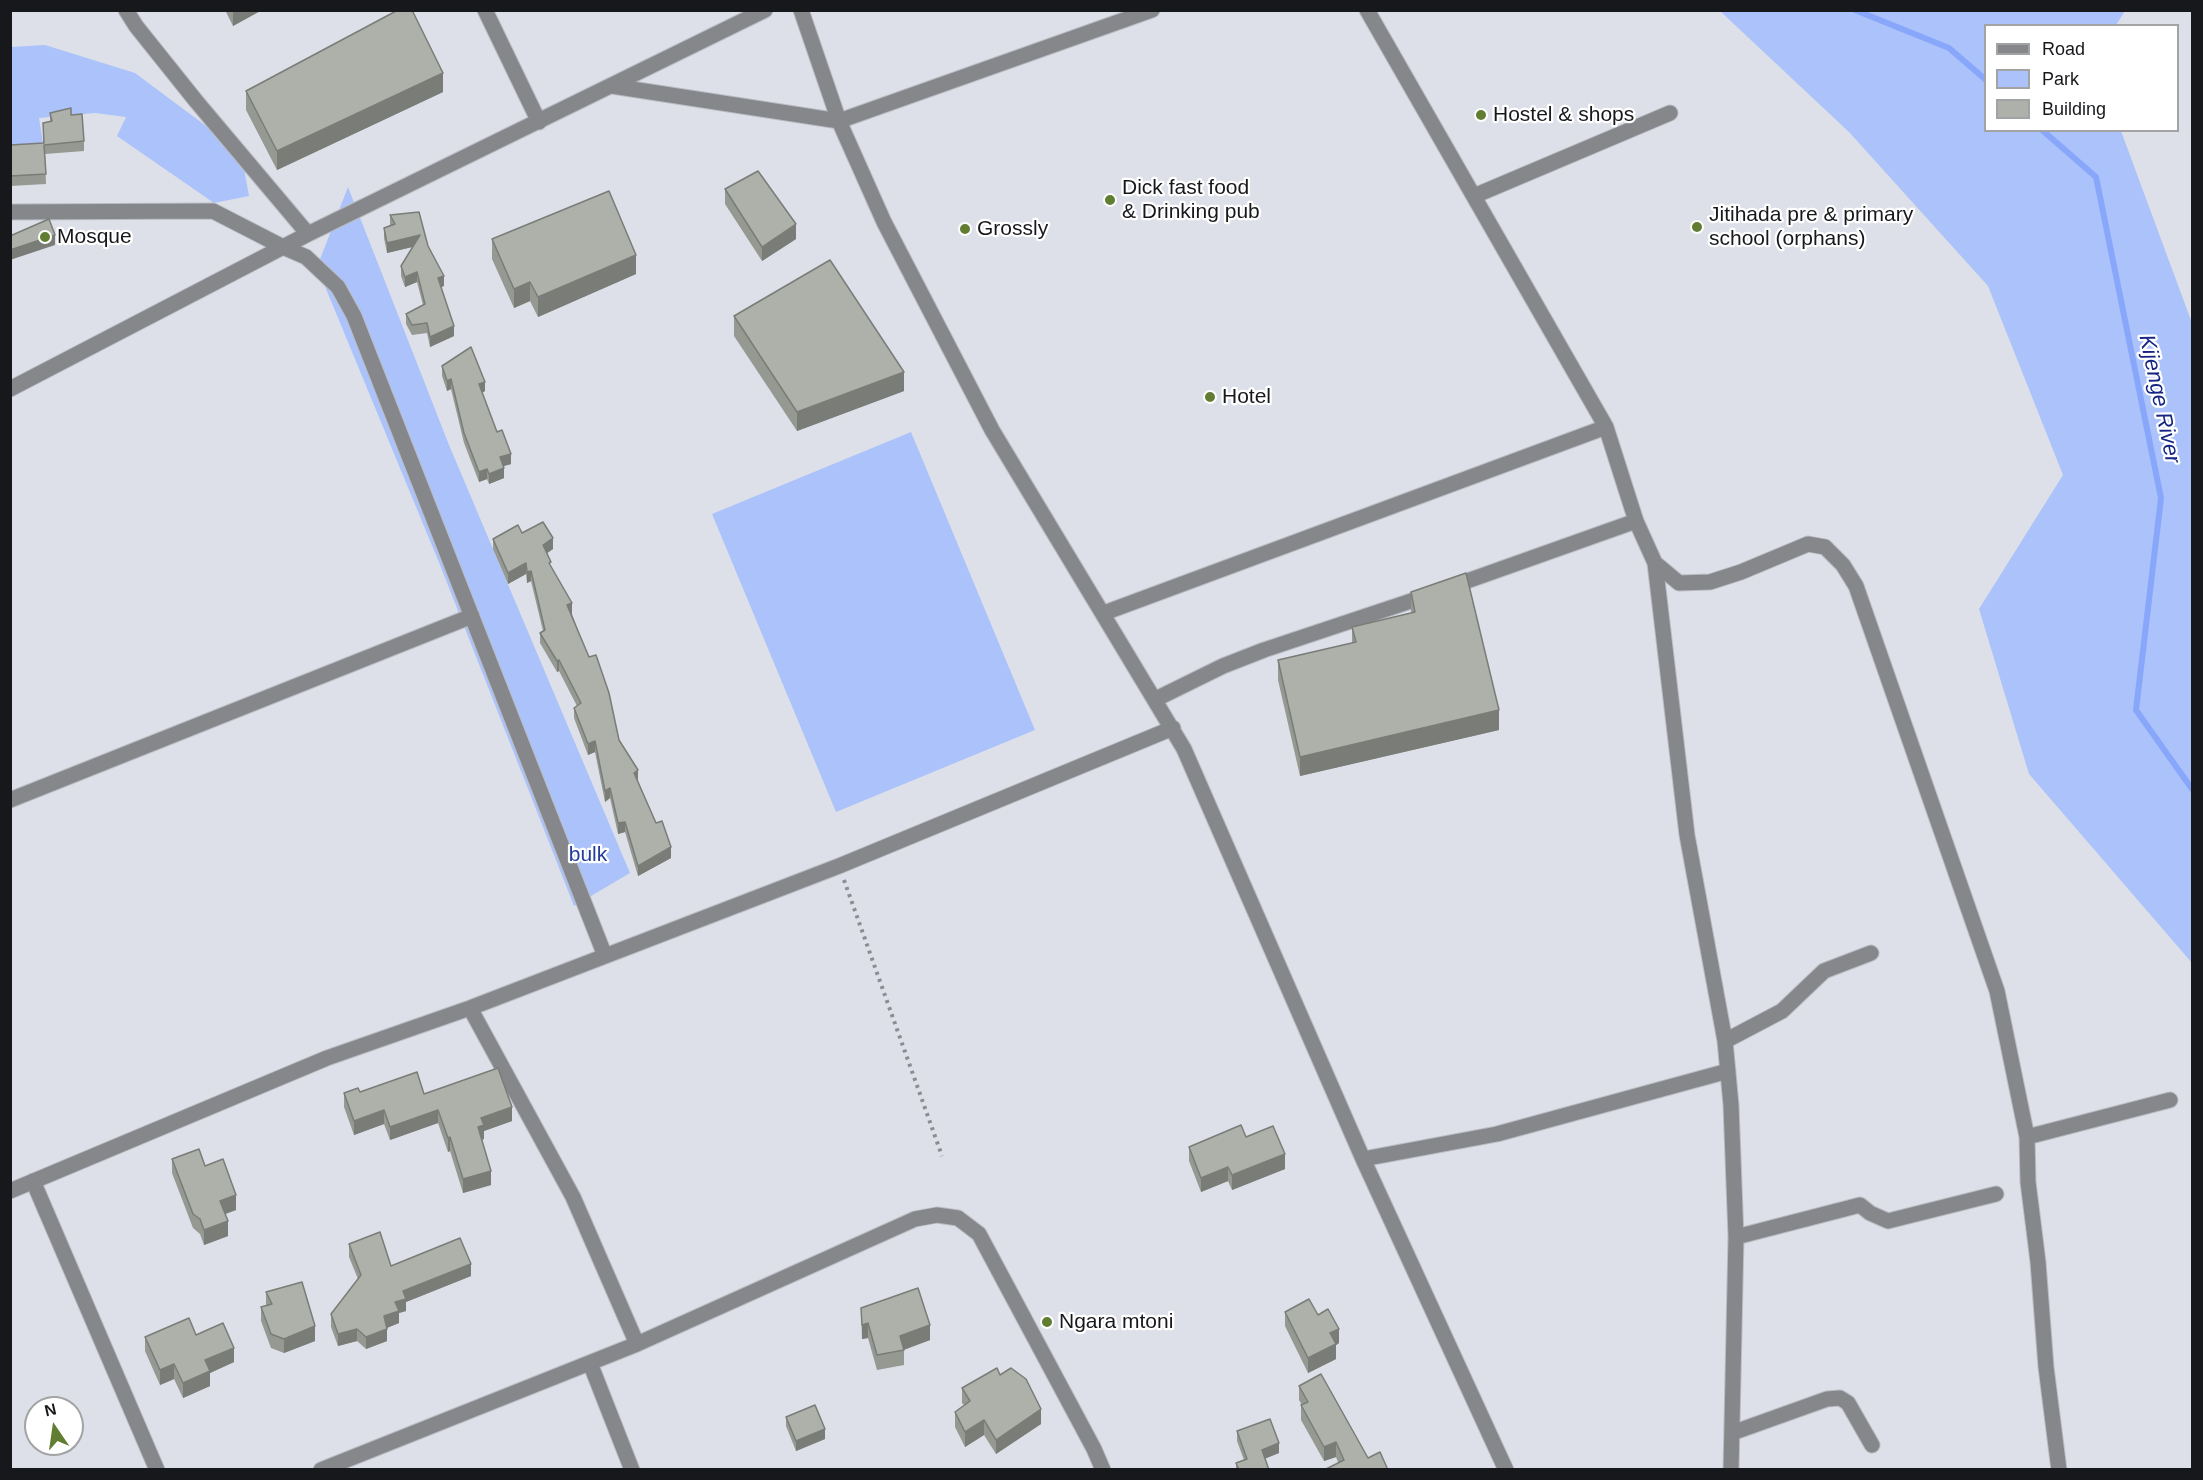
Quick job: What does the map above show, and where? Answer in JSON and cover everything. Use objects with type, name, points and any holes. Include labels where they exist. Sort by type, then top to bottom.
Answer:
[{"type":"street","points":[[126,10],[136,26],[196,101],[308,234]]},
{"type":"street","points":[[485,10],[540,122]]},
{"type":"street","points":[[10,389],[308,234],[765,10]]},
{"type":"street","points":[[801,10],[839,122],[884,222],[993,430],[1156,699],[1198,779],[1363,1160],[1506,1470]]},
{"type":"street","points":[[612,86],[839,122],[1152,10]]},
{"type":"street","points":[[1367,10],[1606,428],[1636,521],[1655,563],[1687,835],[1725,1041],[1731,1105],[1736,1237],[1731,1470]]},
{"type":"street","points":[[1474,196],[1670,113]]},
{"type":"street","points":[[10,212],[213,212],[306,257],[338,287],[354,316],[605,956]]},
{"type":"street","points":[[1104,613],[1606,428]]},
{"type":"street","points":[[1156,699],[1223,666],[1264,650],[1408,602],[1636,521]]},
{"type":"street","points":[[1655,563],[1679,583],[1710,582],[1741,572],[1808,544],[1825,547],[1843,565],[1856,586],[1997,991],[2027,1137],[2028,1182],[2038,1262],[2046,1367],[2059,1470]]},
{"type":"street","points":[[10,800],[472,616]]},
{"type":"street","points":[[10,1191],[327,1058],[470,1008],[839,866],[1173,728]]},
{"type":"street","points":[[1725,1041],[1782,1011],[1824,971],[1871,953]]},
{"type":"street","points":[[470,1008],[573,1197],[637,1344]]},
{"type":"street","points":[[1363,1160],[1497,1134],[1728,1071]]},
{"type":"street","points":[[2027,1137],[2170,1100]]},
{"type":"street","points":[[33,1181],[157,1470]]},
{"type":"street","points":[[1736,1237],[1860,1205],[1870,1213],[1888,1221],[1996,1194]]},
{"type":"street","points":[[321,1470],[637,1344],[915,1219],[938,1215],[958,1218],[979,1234],[1094,1449],[1103,1470]]},
{"type":"street","points":[[590,1363],[632,1470]]},
{"type":"street","points":[[1732,1433],[1827,1399],[1840,1398],[1848,1403],[1872,1445]]},
{"type":"path","points":[[839,866],[942,1156]]},
{"type":"green space","points":[[1720,11],[2125,11],[2117,24],[1984,24],[1984,132],[2121,132],[2192,323],[2192,963],[2029,774],[1979,609],[2063,475],[1988,286],[1849,132]]},
{"type":"green space","points":[[45,45],[135,73],[241,152],[249,196],[214,203],[117,136],[126,117],[95,113],[39,118],[43,143],[11,145],[11,47]]},
{"type":"green space","name":"bulk","points":[[348,187],[449,445],[630,873],[574,906],[440,565],[317,267]]},
{"type":"green space","points":[[911,432],[1035,730],[836,812],[712,514]]},
{"type":"building","points":[[398,10],[412,10],[443,73],[277,151],[246,91]]},
{"type":"building","points":[[71,108],[71,115],[82,114],[84,141],[44,145],[46,174],[10,176],[10,145],[44,143],[43,123],[52,121],[50,113]]},
{"type":"building","points":[[758,171],[796,224],[762,247],[725,189]]},
{"type":"building","points":[[609,191],[636,255],[538,297],[530,282],[514,289],[492,239]]},
{"type":"building","points":[[419,212],[428,246],[444,276],[438,278],[454,326],[430,337],[427,323],[412,325],[406,314],[425,304],[417,272],[405,277],[401,266],[420,235],[387,243],[384,228],[395,224],[390,215]]},
{"type":"building","points":[[49,219],[55,235],[10,250],[10,236]]},
{"type":"building","points":[[830,260],[904,372],[797,412],[734,316]]},
{"type":"building","points":[[471,347],[485,382],[479,384],[497,432],[502,430],[511,454],[500,457],[504,468],[489,474],[487,469],[479,472],[464,433],[451,379],[447,381],[442,366]]},
{"type":"building","points":[[543,522],[553,538],[543,545],[551,562],[549,563],[572,603],[567,605],[589,657],[596,655],[609,693],[619,740],[638,770],[634,773],[656,823],[662,821],[671,847],[638,866],[625,822],[618,823],[610,788],[605,791],[595,741],[588,744],[574,708],[581,703],[559,660],[557,661],[540,633],[545,630],[531,571],[527,572],[526,563],[508,573],[493,539],[518,525],[522,533]]},
{"type":"building","points":[[1466,573],[1499,710],[1300,757],[1278,660],[1356,642],[1352,627],[1415,612],[1411,592]]},
{"type":"building","points":[[498,1068],[512,1107],[481,1118],[484,1125],[478,1127],[491,1171],[463,1179],[450,1137],[448,1138],[438,1110],[390,1127],[384,1110],[354,1121],[344,1093],[358,1088],[360,1092],[417,1072],[424,1094]]},
{"type":"building","points":[[1241,1125],[1246,1137],[1273,1126],[1285,1154],[1232,1175],[1228,1167],[1201,1178],[1189,1147]]},
{"type":"building","points":[[199,1149],[205,1166],[223,1159],[236,1195],[220,1201],[228,1221],[204,1230],[200,1219],[193,1214],[172,1159]]},
{"type":"building","points":[[380,1232],[391,1266],[460,1238],[471,1264],[403,1291],[406,1299],[395,1302],[399,1311],[384,1316],[387,1329],[366,1337],[357,1329],[338,1334],[331,1314],[361,1275],[349,1244]]},
{"type":"building","points":[[302,1282],[315,1326],[284,1339],[271,1334],[261,1307],[272,1304],[266,1292]]},
{"type":"building","points":[[918,1288],[930,1325],[900,1336],[904,1350],[877,1355],[868,1323],[862,1325],[861,1308]]},
{"type":"building","points":[[1309,1299],[1318,1315],[1328,1309],[1339,1329],[1330,1333],[1336,1344],[1308,1358],[1285,1312]]},
{"type":"building","points":[[189,1318],[196,1335],[223,1323],[234,1348],[205,1360],[210,1371],[183,1383],[174,1364],[160,1370],[145,1337]]},
{"type":"building","points":[[997,1368],[1000,1375],[1011,1368],[1026,1379],[1041,1409],[996,1440],[984,1420],[965,1432],[955,1412],[970,1401],[962,1388]]},
{"type":"building","points":[[1321,1374],[1368,1458],[1380,1452],[1388,1470],[1324,1470],[1344,1460],[1336,1442],[1324,1447],[1301,1405],[1308,1402],[1299,1386]]},
{"type":"building","points":[[815,1405],[825,1429],[796,1441],[786,1417]]},
{"type":"building","points":[[1270,1419],[1279,1443],[1262,1450],[1269,1470],[1239,1470],[1236,1463],[1247,1459],[1237,1431]]},
{"type":"waterway","name":"Kijenge River","points":[[1855,10],[1949,48],[1984,78]]},
{"type":"waterway","name":"Kijenge River","points":[[2044,132],[2096,177],[2161,498],[2136,710],[2192,789]]},
{"type":"place","name":"Hostel & shops","points":[[1481,115]]},
{"type":"place","name":"Dick fast food & Drinking pub","points":[[1110,200]]},
{"type":"place","name":"Jitihada pre & primary school (orphans)","points":[[1697,227]]},
{"type":"place","name":"Grossly","points":[[965,229]]},
{"type":"place","name":"Mosque","points":[[45,237]]},
{"type":"place","name":"Hotel","points":[[1210,397]]},
{"type":"place","name":"Ngara mtoni","points":[[1047,1322]]}]
